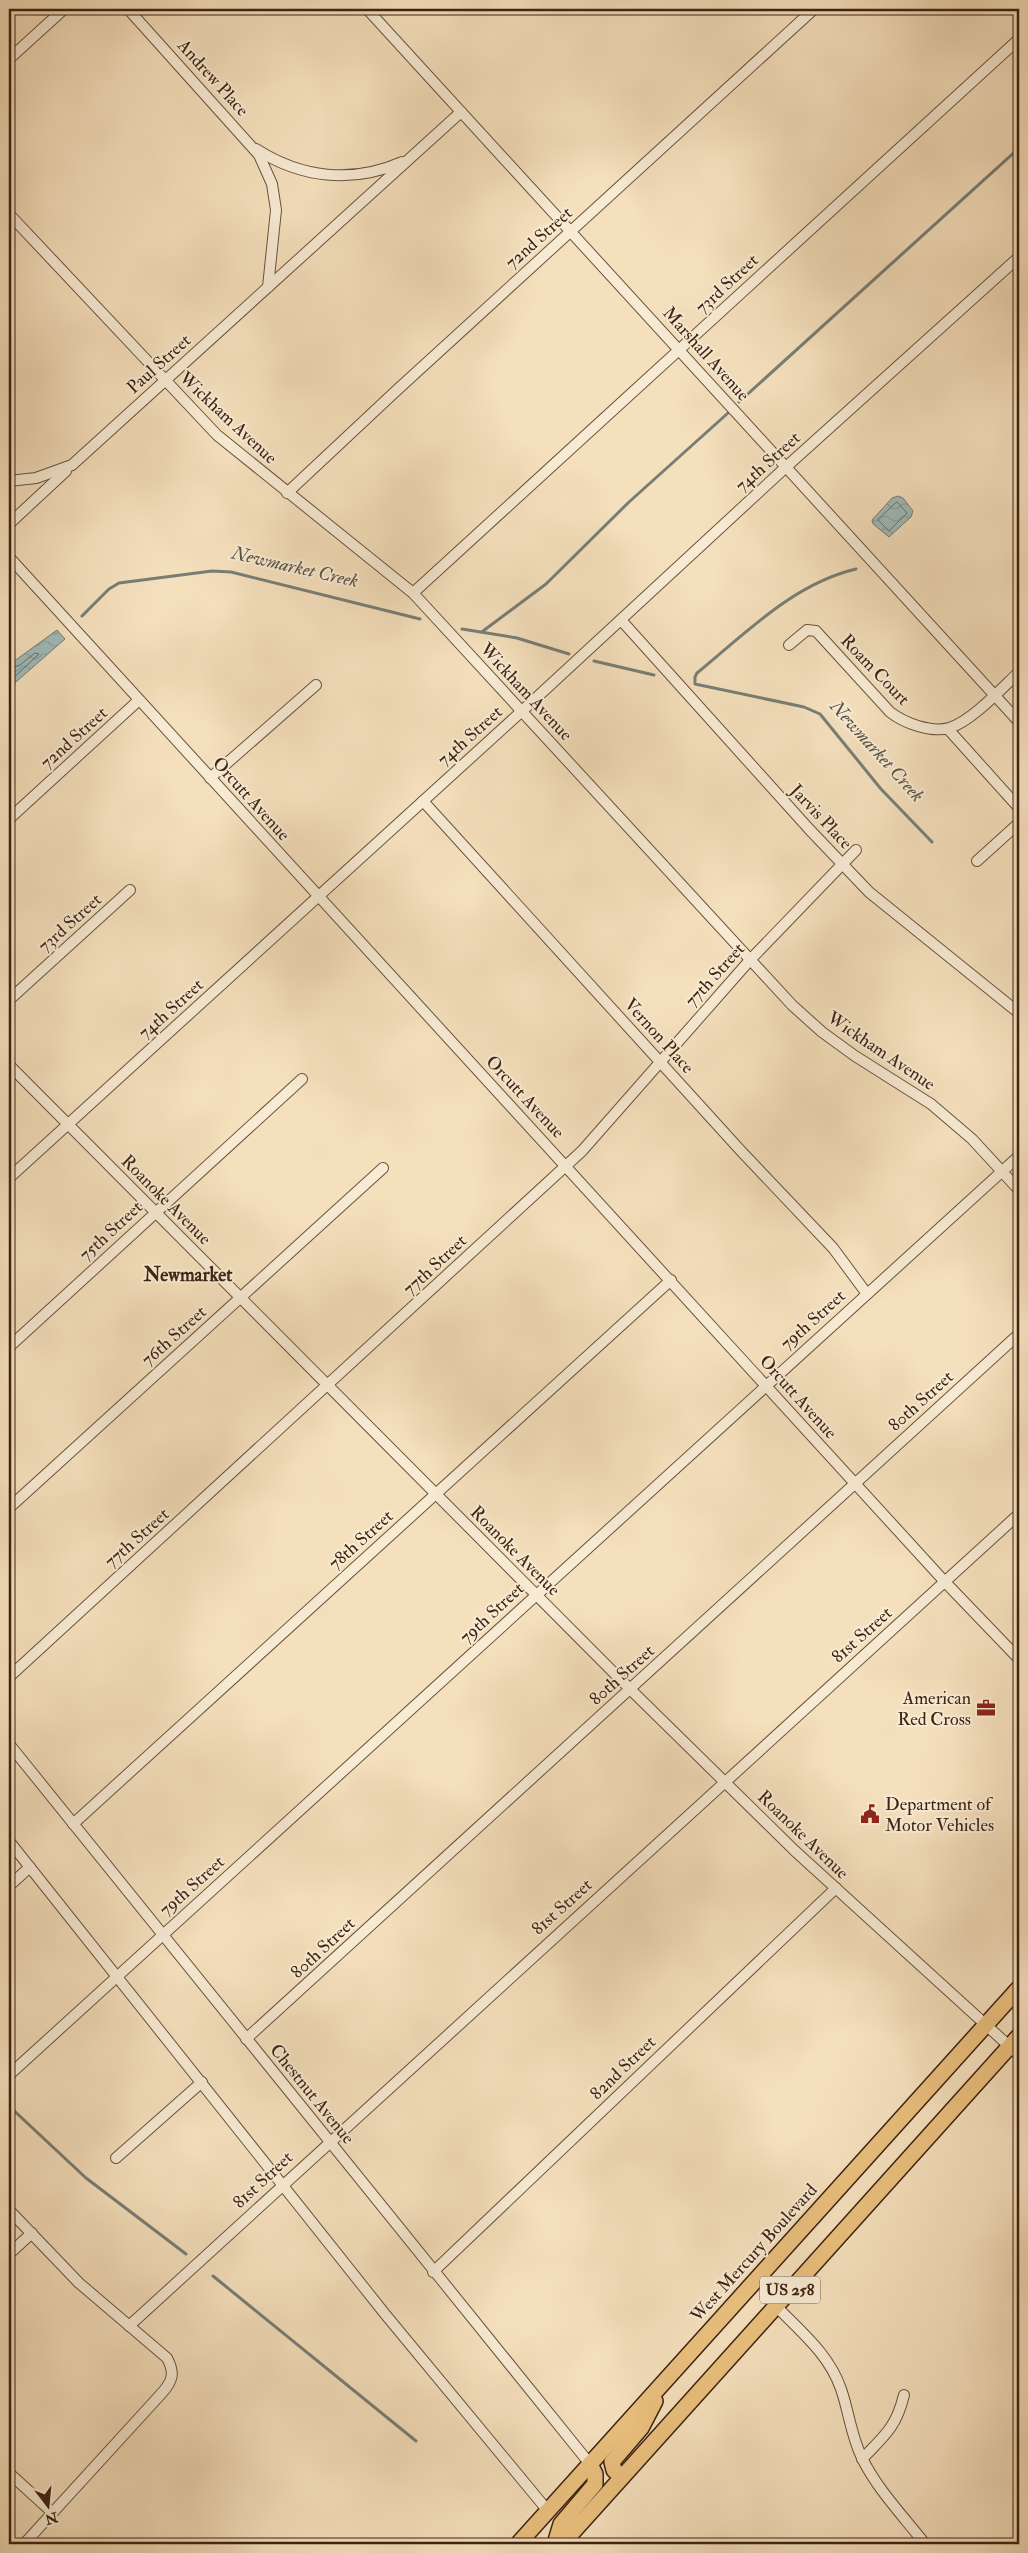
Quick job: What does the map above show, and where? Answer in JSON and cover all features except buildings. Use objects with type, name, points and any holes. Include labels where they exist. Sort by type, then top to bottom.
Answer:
[{"type":"highway","name":"West Mercury Boulevard","points":[[518,2544],[1019,1988]]},
{"type":"highway","name":"US 258","points":[[562,2544],[776,2306],[1016,2046]]},
{"type":"highway","points":[[622,2478],[613,2466],[614,2458],[641,2428],[663,2384]]},
{"type":"highway","points":[[555,2544],[561,2524],[595,2484],[595,2474],[590,2464]]},
{"type":"street","points":[[9,59],[64,9]]},
{"type":"street","name":"Andrew Place","points":[[128,9],[253,147]]},
{"type":"street","name":"Marshall Avenue","points":[[367,9],[1019,722]]},
{"type":"street","name":"72nd Street","points":[[287,493],[814,9]]},
{"type":"street","name":"73rd Street","points":[[413,593],[1019,39]]},
{"type":"street","name":"Paul Street","points":[[9,524],[461,112]]},
{"type":"street","points":[[253,147],[267,172],[276,210],[268,287]]},
{"type":"street","name":"Paul Street","points":[[253,147],[297,170],[335,177],[368,173],[409,159]]},
{"type":"street","name":"Wickham Avenue","points":[[9,214],[164,381],[217,434],[287,493],[413,593],[792,1005],[822,1032],[931,1104],[972,1139],[1019,1190]]},
{"type":"street","name":"74th Street","points":[[9,1178],[319,897],[786,467],[1019,257]]},
{"type":"street","name":"Paul Street","points":[[9,481],[36,478],[72,465]]},
{"type":"street","name":"Orcutt Avenue","points":[[9,557],[671,1280],[855,1484],[1019,1659]]},
{"type":"street","name":"Jarvis Place","points":[[621,620],[869,892],[1019,1013]]},
{"type":"street","name":"Roam Court","points":[[789,646],[807,630],[816,631],[884,706],[900,720],[911,724],[948,729]]},
{"type":"street","points":[[1019,672],[969,716],[948,729],[1019,808]]},
{"type":"street","points":[[210,778],[316,685]]},
{"type":"street","name":"72nd Street","points":[[9,819],[139,700]]},
{"type":"street","name":"Vernon Place","points":[[423,801],[659,1060],[834,1248],[867,1294]]},
{"type":"street","points":[[977,861],[1019,823]]},
{"type":"street","name":"77th Street","points":[[9,1677],[566,1166],[750,960],[856,850]]},
{"type":"street","name":"73rd Street","points":[[9,1000],[130,890]]},
{"type":"street","name":"Roanoke Avenue","points":[[9,1065],[536,1595],[724,1781],[836,1888],[987,2024],[1016,2046]]},
{"type":"street","name":"75th Street","points":[[9,1347],[302,1079]]},
{"type":"street","name":"79th Street","points":[[9,2075],[1019,1156]]},
{"type":"street","name":"76th Street","points":[[9,1508],[383,1168]]},
{"type":"street","name":"78th Street","points":[[73,1824],[671,1280]]},
{"type":"street","name":"80th Street","points":[[246,2039],[631,1690],[1019,1334]]},
{"type":"street","name":"81st Street","points":[[129,2326],[330,2140],[1019,1514]]},
{"type":"street","name":"Chestnut Avenue","points":[[9,1744],[246,2039],[330,2140],[433,2272],[590,2464]]},
{"type":"street","points":[[9,1841],[416,2352],[548,2511]]},
{"type":"street","points":[[9,1886],[30,1868]]},
{"type":"street","name":"82nd Street","points":[[433,2272],[836,1888]]},
{"type":"street","points":[[116,2158],[202,2082]]},
{"type":"street","points":[[9,2210],[79,2284],[167,2358],[173,2370],[171,2383],[24,2544]]},
{"type":"street","points":[[9,2254],[32,2233]]},
{"type":"street","points":[[776,2306],[814,2343],[832,2369],[842,2394],[852,2436],[862,2459],[924,2544]]},
{"type":"street","points":[[862,2459],[893,2426],[900,2413],[904,2395]]},
{"type":"street","points":[[9,2473],[52,2512]]},
{"type":"water","points":[[898,496],[903,498],[913,511],[911,517],[889,537],[873,524],[872,520],[892,498]]},
{"type":"water","points":[[57,630],[65,639],[9,688],[9,665]]},
{"type":"waterway","points":[[739,402],[1019,148]]},
{"type":"waterway","points":[[483,631],[546,584],[629,502],[728,413]]},
{"type":"waterway","name":"Newmarket Creek","points":[[856,569],[833,576],[811,586],[771,612],[697,673],[695,684],[804,707],[820,714],[881,789],[932,842]]},
{"type":"waterway","name":"Newmarket Creek","points":[[82,616],[109,589],[119,583],[212,571],[231,572],[420,619]]},
{"type":"waterway","name":"Newmarket Creek","points":[[462,629],[517,638],[569,654]]},
{"type":"waterway","name":"Newmarket Creek","points":[[594,661],[654,675]]},
{"type":"waterway","points":[[9,2106],[86,2178],[186,2254]]},
{"type":"waterway","points":[[213,2276],[416,2441]]},
{"type":"place","name":"American Red Cross","points":[[986,1708]]},
{"type":"place","name":"Department of Motor Vehicles","points":[[870,1814]]},
{"type":"district","name":"Newmarket","points":[[188,1275]]}]
